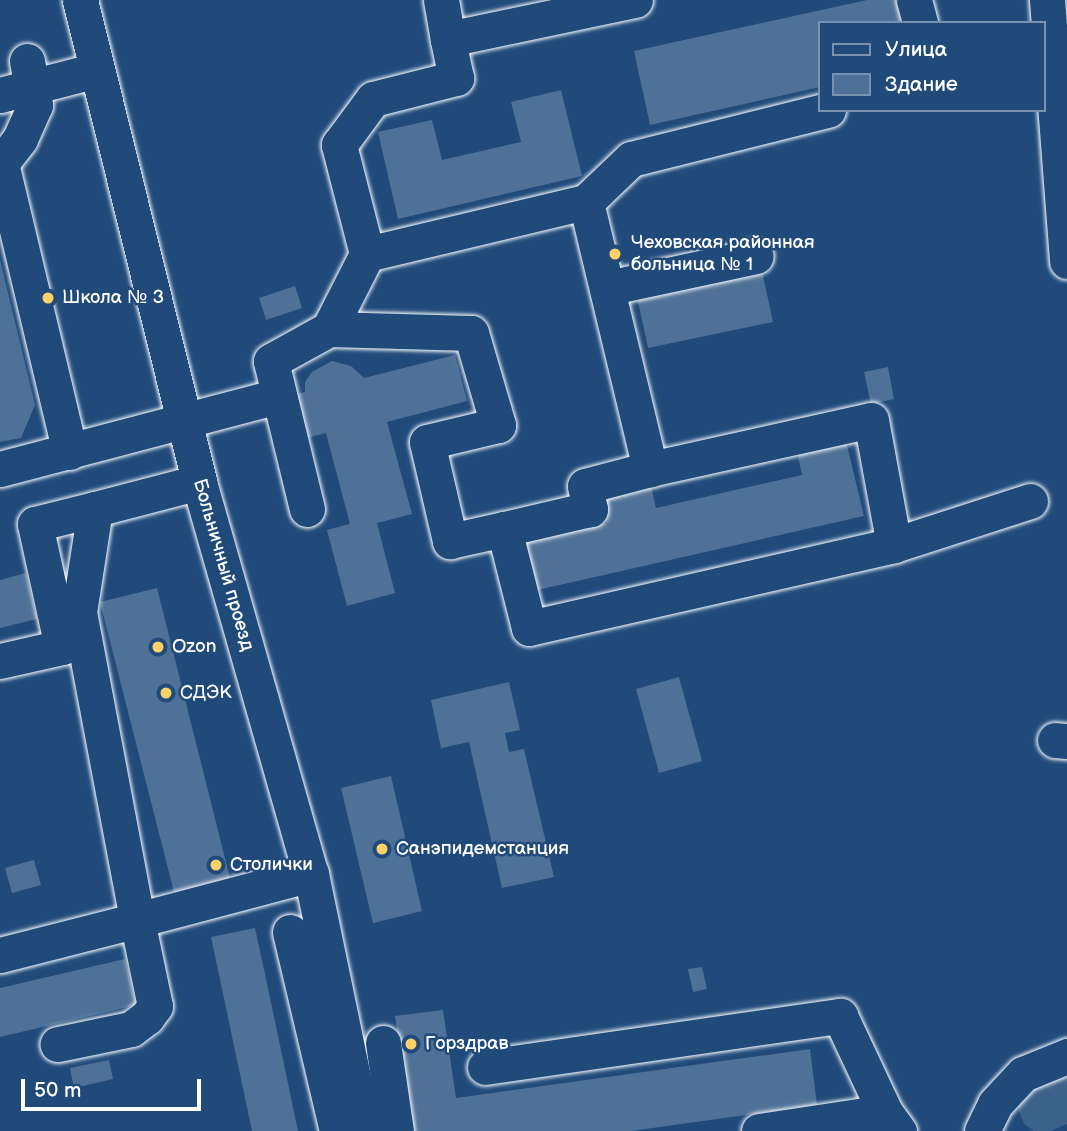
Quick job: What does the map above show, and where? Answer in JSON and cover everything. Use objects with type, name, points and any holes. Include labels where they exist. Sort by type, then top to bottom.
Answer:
[{"type":"street","name":"Больничный проезд","points":[[80,0],[199,482],[310,873],[363,1131]]},
{"type":"street","points":[[329,328],[367,254],[339,145],[373,99],[456,78],[441,0]]},
{"type":"street","points":[[447,39],[635,0]]},
{"type":"street","points":[[915,0],[920,21]]},
{"type":"street","points":[[1047,0],[1058,36],[1067,261]]},
{"type":"street","points":[[70,452],[1,164],[20,139],[35,105],[20,81],[97,70]]},
{"type":"street","points":[[367,254],[586,202],[631,159],[820,112]]},
{"type":"street","points":[[586,202],[650,469]]},
{"type":"street","points":[[607,288],[756,256]]},
{"type":"street","points":[[307,509],[271,361],[329,328],[471,333],[498,425],[427,442],[450,541],[590,509],[585,486],[871,420],[894,544]]},
{"type":"street","points":[[0,469],[279,396]]},
{"type":"street","points":[[0,661],[62,647],[34,524],[199,482]]},
{"type":"street","points":[[504,528],[529,628],[894,544],[1030,501]]},
{"type":"street","points":[[58,1044],[131,1029],[147,1017],[155,1006],[79,612],[95,509]]},
{"type":"street","points":[[0,955],[310,873]]},
{"type":"street","points":[[290,932],[337,1131]]},
{"type":"street","points":[[485,1068],[840,1016],[892,1122],[759,1131]]},
{"type":"street","points":[[383,1043],[396,1131]]},
{"type":"street","points":[[982,1131],[995,1104],[1023,1074],[1067,1056]]},
{"type":"shaded area","points":[[1067,1071],[1067,1124],[1051,1131],[1034,1131],[1024,1124],[1017,1105],[1020,1095]]},
{"type":"building","points":[[867,0],[901,0],[906,21],[818,21],[818,87],[650,125],[634,51]]},
{"type":"building","points":[[561,90],[582,176],[398,219],[378,132],[432,120],[442,160],[521,142],[511,102]]},
{"type":"building","points":[[0,260],[35,405],[21,438],[0,442]]},
{"type":"building","points":[[762,271],[773,322],[648,348],[637,297]]},
{"type":"building","points":[[295,286],[302,308],[266,320],[259,298]]},
{"type":"building","points":[[455,355],[467,401],[387,422],[412,514],[377,523],[395,593],[347,606],[327,530],[350,524],[326,433],[300,440],[288,396],[305,392],[305,382],[312,372],[332,361],[351,366],[364,378]]},
{"type":"building","points":[[888,367],[894,399],[871,404],[864,372]]},
{"type":"building","points":[[846,441],[864,516],[533,591],[522,542],[607,523],[601,497],[651,486],[656,508],[802,475],[797,452]]},
{"type":"building","points":[[26,573],[37,619],[0,628],[0,580]]},
{"type":"building","points":[[157,588],[230,878],[174,892],[100,602]]},
{"type":"building","points":[[679,677],[702,761],[659,773],[636,689]]},
{"type":"building","points":[[509,682],[520,730],[505,733],[509,752],[524,749],[554,877],[502,888],[469,742],[441,748],[431,700]]},
{"type":"building","name":"Санэпидемстанция","points":[[391,776],[422,911],[373,923],[341,788]]},
{"type":"building","points":[[34,860],[41,885],[12,893],[5,868]]},
{"type":"building","points":[[255,928],[298,1131],[252,1131],[211,937]]},
{"type":"building","points":[[125,959],[136,1005],[0,1037],[0,988]]},
{"type":"building","points":[[702,967],[707,989],[693,992],[688,969]]},
{"type":"building","points":[[443,1010],[456,1098],[810,1049],[817,1105],[631,1131],[411,1131],[395,1016]]},
{"type":"building","points":[[109,1060],[113,1079],[74,1088],[70,1068]]},
{"type":"place","name":"Чеховская районная больница № 1","points":[[615,254]]},
{"type":"place","name":"Школа № 3","points":[[48,298]]},
{"type":"place","name":"Ozon","points":[[158,647]]},
{"type":"place","name":"СДЭК","points":[[166,693]]},
{"type":"place","name":"Санэпидемстанция","points":[[382,849]]},
{"type":"place","name":"Столички","points":[[216,865]]},
{"type":"place","name":"Горздрав","points":[[411,1044]]}]
